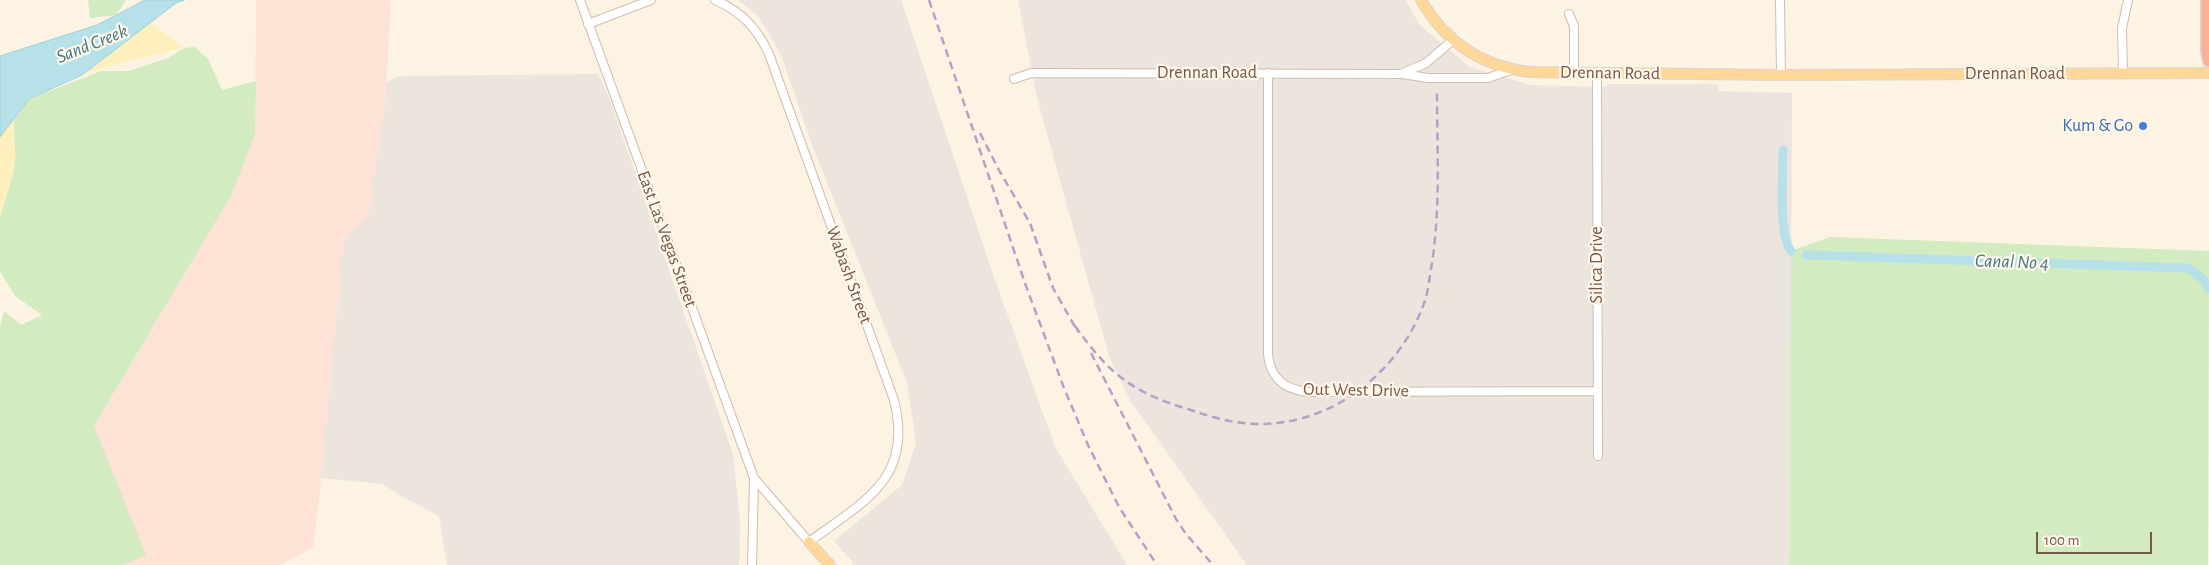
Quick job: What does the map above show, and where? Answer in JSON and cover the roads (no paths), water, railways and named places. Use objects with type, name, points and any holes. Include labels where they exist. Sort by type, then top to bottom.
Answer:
[{"type":"highway","points":[[2207,0],[2208,56]]},
{"type":"main road","points":[[1421,0],[1453,40],[1479,58],[1511,70]]},
{"type":"main road","name":"Drennan Road","points":[[1511,70],[1574,74],[1781,75],[2209,72]]},
{"type":"main road","points":[[810,542],[830,565]]},
{"type":"street","name":"East Las Vegas Street","points":[[580,0],[754,478],[810,542]]},
{"type":"street","points":[[588,24],[651,0]]},
{"type":"street","name":"Wabash Street","points":[[715,0],[746,19],[762,39],[769,54],[894,400],[900,426],[897,454],[887,476],[865,500],[810,542]]},
{"type":"street","points":[[1780,0],[1781,75]]},
{"type":"street","points":[[2123,74],[2122,28],[2128,0]]},
{"type":"street","points":[[1568,14],[1574,26],[1574,74]]},
{"type":"street","points":[[1402,74],[1426,63],[1453,40]]},
{"type":"street","name":"Drennan Road","points":[[1014,79],[1030,73],[1402,74],[1428,78],[1488,78],[1511,70]]},
{"type":"street","name":"Out West Drive","points":[[1268,73],[1268,354],[1270,367],[1277,380],[1290,388],[1307,392],[1597,391]]},
{"type":"street","name":"Silica Drive","points":[[1597,74],[1598,456]]},
{"type":"street","name":"East Las Vegas Street","points":[[752,565],[754,478]]},
{"type":"water","name":"Sand Creek","points":[[145,0],[184,0],[176,3],[82,75],[29,99],[0,137],[0,56],[97,25]]},
{"type":"waterway","name":"Canal No 4","points":[[1783,150],[1784,232],[1791,251]]},
{"type":"waterway","name":"Canal No 4","points":[[1806,255],[2188,268],[2203,279],[2209,289]]},
{"type":"railway","points":[[929,0],[1026,286],[1064,388],[1088,445],[1119,507],[1157,565]]},
{"type":"railway","points":[[1075,326],[1103,361],[1131,384],[1147,394],[1164,401],[1217,418],[1243,423],[1272,424],[1301,419],[1328,409],[1352,395],[1375,377],[1395,356],[1411,332],[1426,297],[1436,225],[1438,180],[1437,91]]},
{"type":"railway","points":[[980,133],[1030,223],[1053,288],[1078,332]]},
{"type":"railway","points":[[1091,353],[1176,519],[1186,534],[1213,565]]},
{"type":"place","name":"Kum & Go","points":[[2143,126]]}]
